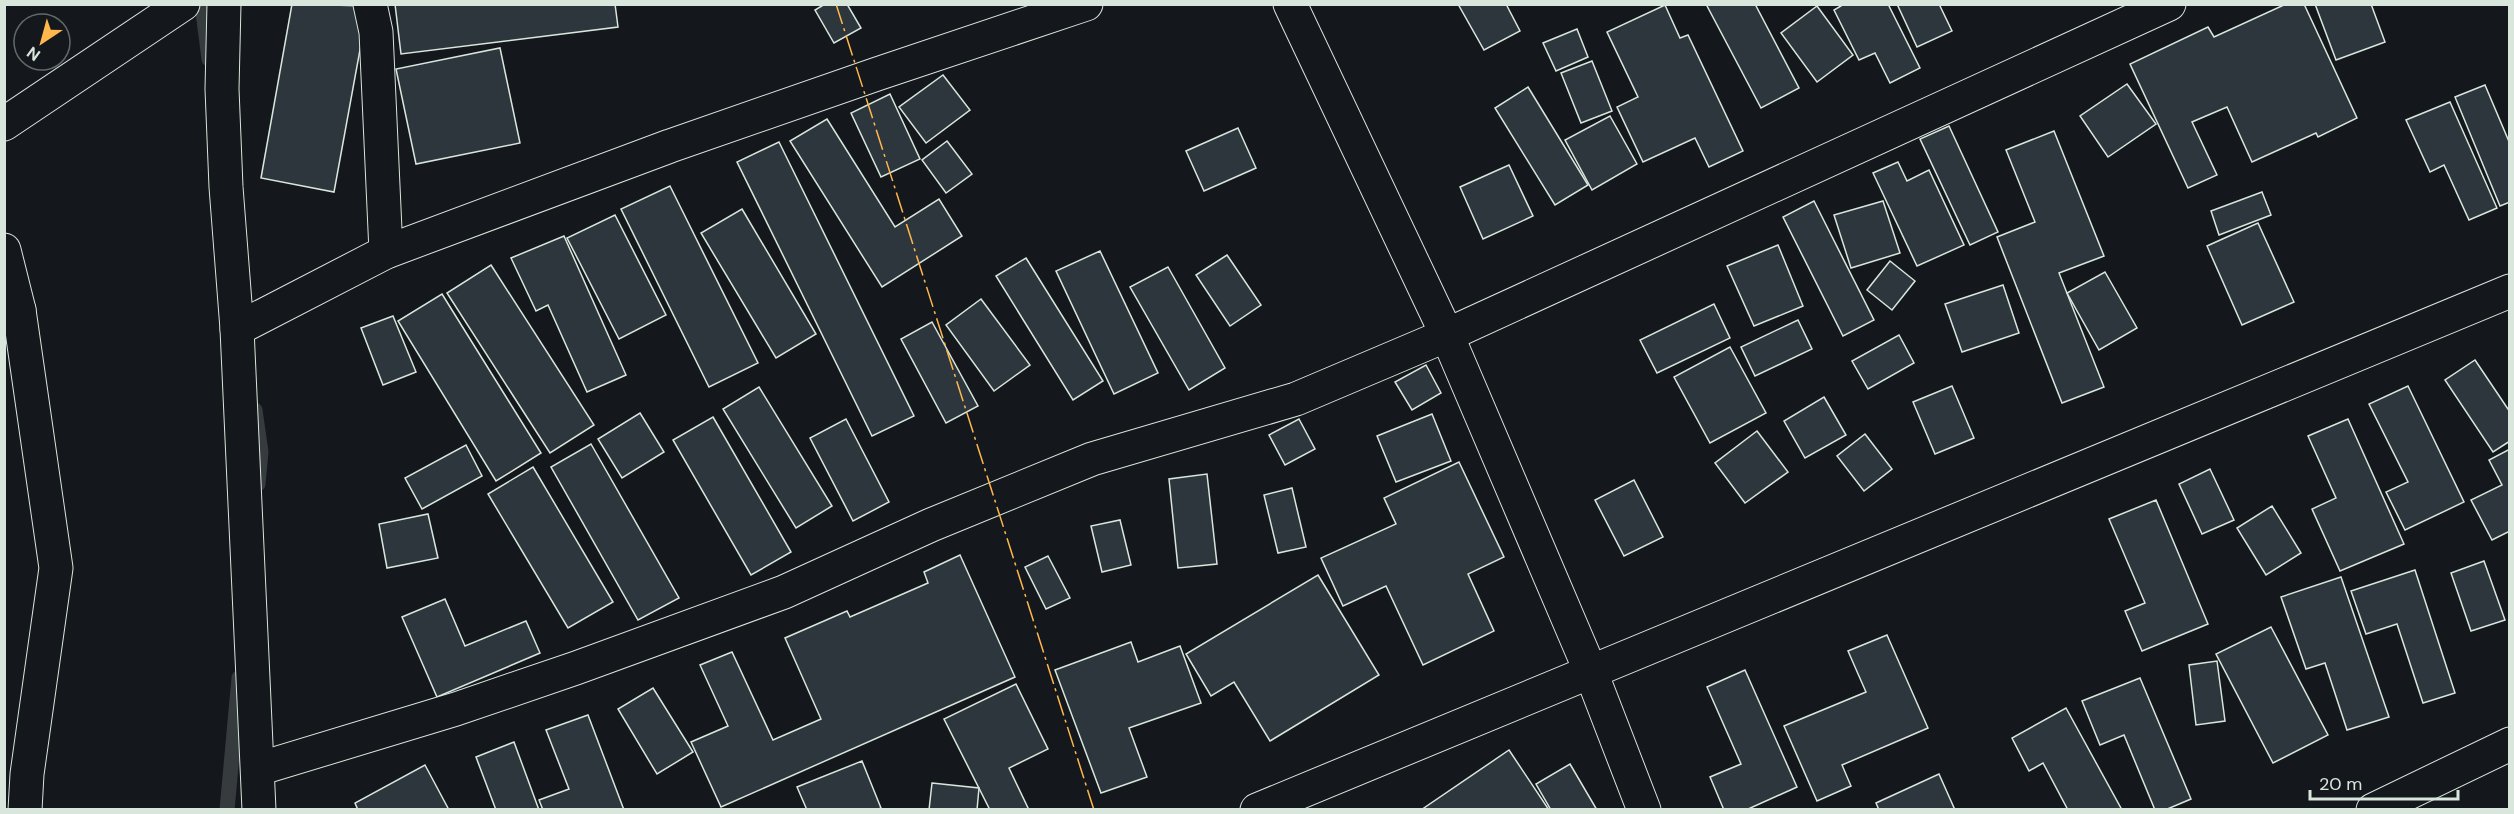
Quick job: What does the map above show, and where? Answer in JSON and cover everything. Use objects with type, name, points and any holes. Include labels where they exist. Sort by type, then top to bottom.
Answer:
[{"type":"street","points":[[4,124],[183,4]]},
{"type":"street","points":[[224,4],[222,89],[237,330],[259,810]]},
{"type":"street","points":[[370,4],[376,32],[386,252]]},
{"type":"street","points":[[237,330],[386,252],[681,142],[1086,4]]},
{"type":"street","points":[[1290,4],[1447,335],[1590,670],[1644,810]]},
{"type":"street","points":[[258,769],[456,709],[784,592],[931,525],[1092,459],[1296,399],[1447,335],[2169,4]]},
{"type":"street","points":[[4,250],[12,312],[56,568],[27,774],[25,810]]},
{"type":"street","points":[[1257,810],[1590,670],[2510,291]]},
{"type":"street","points":[[2373,810],[2510,744]]},
{"type":"building","points":[[292,4],[368,6],[334,192],[261,178]]},
{"type":"building","points":[[395,4],[615,4],[618,27],[401,54]]},
{"type":"building","points":[[825,4],[847,4],[861,28],[834,43],[815,10]]},
{"type":"building","points":[[1458,4],[1506,4],[1520,31],[1484,50]]},
{"type":"building","points":[[1706,4],[1755,4],[1799,88],[1761,108]]},
{"type":"building","points":[[1840,4],[1888,4],[1920,68],[1890,83],[1875,53],[1859,60],[1834,10],[1841,6]]},
{"type":"building","points":[[1897,4],[1939,4],[1952,31],[1917,47]]},
{"type":"building","points":[[2286,4],[2304,4],[2357,118],[2318,137],[2316,133],[2252,162],[2227,107],[2192,122],[2217,175],[2188,188],[2130,64],[2208,27],[2214,37]]},
{"type":"building","points":[[2315,4],[2371,4],[2385,42],[2336,60]]},
{"type":"building","points":[[1665,5],[1680,38],[1688,35],[1743,151],[1709,167],[1695,138],[1643,162],[1617,107],[1638,97],[1607,32]]},
{"type":"building","points":[[1817,6],[1853,55],[1817,82],[1781,33]]},
{"type":"building","points":[[1577,29],[1588,57],[1556,71],[1543,43]]},
{"type":"building","points":[[500,48],[520,143],[416,164],[396,69]]},
{"type":"building","points":[[1592,61],[1612,111],[1581,123],[1561,73]]},
{"type":"building","points":[[943,75],[970,110],[926,143],[899,107]]},
{"type":"building","points":[[2127,84],[2156,124],[2108,157],[2080,116]]},
{"type":"building","points":[[2485,85],[2510,144],[2510,202],[2500,206],[2455,97]]},
{"type":"building","points":[[1528,87],[1588,185],[1555,205],[1495,108]]},
{"type":"building","points":[[890,94],[920,159],[881,177],[851,113]]},
{"type":"building","points":[[2450,102],[2497,208],[2469,220],[2444,165],[2430,172],[2406,120]]},
{"type":"building","points":[[1610,116],[1637,164],[1592,190],[1565,140]]},
{"type":"building","points":[[827,119],[895,227],[939,199],[962,236],[882,287],[790,141]]},
{"type":"building","points":[[1949,126],[1998,232],[1970,245],[1920,139]]},
{"type":"building","points":[[1238,128],[1256,168],[1204,191],[1186,151]]},
{"type":"building","points":[[2054,131],[2104,256],[2059,273],[2104,387],[2062,403],[1997,237],[2035,222],[2006,150]]},
{"type":"building","points":[[947,141],[972,174],[946,193],[922,160]]},
{"type":"building","points":[[779,142],[914,416],[872,436],[737,162]]},
{"type":"building","points":[[1898,162],[1907,181],[1929,170],[1964,245],[1917,266],[1873,173]]},
{"type":"building","points":[[1509,165],[1533,216],[1483,239],[1460,187]]},
{"type":"building","points":[[670,186],[758,363],[709,387],[621,209]]},
{"type":"building","points":[[2262,192],[2271,215],[2219,235],[2211,211]]},
{"type":"building","points":[[1814,201],[1874,320],[1843,336],[1783,217]]},
{"type":"building","points":[[1883,201],[1900,253],[1851,268],[1834,215]]},
{"type":"building","points":[[742,209],[816,334],[776,358],[701,233]]},
{"type":"building","points":[[615,215],[666,315],[619,339],[567,238]]},
{"type":"building","points":[[2258,223],[2294,302],[2242,325],[2207,246]]},
{"type":"building","points":[[564,236],[626,375],[587,392],[548,305],[536,311],[511,258]]},
{"type":"building","points":[[1778,245],[1803,306],[1754,326],[1727,266]]},
{"type":"building","points":[[1100,251],[1158,373],[1114,394],[1056,271]]},
{"type":"building","points":[[1227,255],[1261,305],[1230,326],[1196,275]]},
{"type":"building","points":[[1026,258],[1103,381],[1073,400],[996,276]]},
{"type":"building","points":[[1890,261],[1915,281],[1892,310],[1867,290]]},
{"type":"building","points":[[491,265],[594,425],[550,453],[447,293]]},
{"type":"building","points":[[1168,267],[1225,368],[1189,390],[1130,287]]},
{"type":"building","points":[[2105,272],[2137,328],[2099,350],[2067,293]]},
{"type":"building","points":[[2003,285],[2019,333],[1962,352],[1945,304]]},
{"type":"building","points":[[442,294],[541,453],[496,481],[398,321]]},
{"type":"building","points":[[981,299],[1030,365],[994,391],[946,325]]},
{"type":"building","points":[[1714,304],[1730,338],[1657,373],[1640,340]]},
{"type":"building","points":[[393,316],[416,372],[383,385],[361,328]]},
{"type":"building","points":[[1798,320],[1812,349],[1755,376],[1741,347]]},
{"type":"building","points":[[932,322],[978,406],[946,423],[901,339]]},
{"type":"building","points":[[1899,335],[1914,363],[1868,389],[1852,361]]},
{"type":"building","points":[[1730,347],[1766,413],[1710,443],[1674,377]]},
{"type":"building","points":[[2475,360],[2510,412],[2510,441],[2493,452],[2445,380]]},
{"type":"building","points":[[1426,365],[1441,393],[1412,410],[1395,382]]},
{"type":"building","points":[[1952,386],[1974,438],[1935,454],[1913,402]]},
{"type":"building","points":[[2408,386],[2464,502],[2405,530],[2386,492],[2408,482],[2369,404]]},
{"type":"building","points":[[759,387],[832,506],[796,528],[723,409]]},
{"type":"building","points":[[1824,397],[1846,435],[1805,458],[1784,421]]},
{"type":"building","points":[[640,413],[664,452],[622,478],[598,439]]},
{"type":"building","points":[[1432,414],[1451,461],[1396,482],[1377,436]]},
{"type":"building","points":[[713,417],[791,552],[751,575],[673,440]]},
{"type":"building","points":[[846,419],[889,502],[853,521],[810,438]]},
{"type":"building","points":[[1299,419],[1315,449],[1285,465],[1269,435]]},
{"type":"building","points":[[2348,419],[2404,544],[2340,571],[2312,509],[2336,498],[2308,436]]},
{"type":"building","points":[[1757,431],[1788,472],[1745,503],[1715,463]]},
{"type":"building","points":[[1865,434],[1892,469],[1864,491],[1837,456]]},
{"type":"building","points":[[591,444],[679,598],[638,620],[551,467]]},
{"type":"building","points":[[466,445],[482,476],[422,509],[405,478]]},
{"type":"building","points":[[2510,449],[2510,531],[2492,540],[2471,500],[2502,485],[2489,460]]},
{"type":"building","points":[[1459,462],[1504,557],[1468,574],[1494,631],[1423,665],[1386,586],[1343,606],[1321,558],[1396,524],[1384,498]]},
{"type":"building","points":[[533,467],[613,602],[568,628],[488,494]]},
{"type":"building","points":[[2210,469],[2234,520],[2202,534],[2179,484]]},
{"type":"building","points":[[1207,474],[1217,564],[1178,568],[1169,479]]},
{"type":"building","points":[[1634,480],[1663,537],[1624,556],[1595,500]]},
{"type":"building","points":[[1292,488],[1306,547],[1278,553],[1264,495]]},
{"type":"building","points":[[2156,500],[2208,624],[2142,651],[2125,611],[2145,603],[2109,519]]},
{"type":"building","points":[[2272,506],[2301,553],[2266,575],[2237,528]]},
{"type":"building","points":[[428,514],[438,558],[387,568],[379,524]]},
{"type":"building","points":[[1120,520],[1131,565],[1102,572],[1091,526]]},
{"type":"building","points":[[960,555],[1015,677],[721,807],[691,742],[728,726],[700,665],[732,652],[773,740],[821,719],[785,638],[847,611],[850,617],[928,583],[924,572]]},
{"type":"building","points":[[1048,556],[1070,598],[1046,609],[1025,567]]},
{"type":"building","points":[[2484,561],[2505,620],[2471,631],[2451,573]]},
{"type":"building","points":[[2415,570],[2455,693],[2423,703],[2397,624],[2366,634],[2351,591]]},
{"type":"building","points":[[1318,575],[1379,675],[1270,741],[1234,682],[1211,696],[1186,654]]},
{"type":"building","points":[[2341,577],[2389,717],[2347,730],[2325,663],[2306,669],[2281,597]]},
{"type":"building","points":[[445,599],[465,646],[526,621],[540,653],[437,697],[402,617]]},
{"type":"building","points":[[2271,627],[2328,735],[2273,763],[2216,654]]},
{"type":"building","points":[[1887,635],[1928,728],[1842,765],[1851,786],[1817,801],[1784,726],[1866,692],[1848,651]]},
{"type":"building","points":[[1131,642],[1138,662],[1180,646],[1201,703],[1129,728],[1147,777],[1101,793],[1055,670]]},
{"type":"building","points":[[2217,661],[2225,721],[2196,725],[2189,665]]},
{"type":"building","points":[[1745,670],[1797,787],[1746,810],[1724,810],[1710,777],[1741,764],[1707,687]]},
{"type":"building","points":[[2140,678],[2191,799],[2165,810],[2155,810],[2124,735],[2100,745],[2082,701]]},
{"type":"building","points":[[1016,684],[1048,749],[1009,768],[1029,810],[990,810],[944,719]]},
{"type":"building","points":[[653,688],[693,752],[657,774],[618,709]]},
{"type":"building","points":[[2066,708],[2122,810],[2068,810],[2043,763],[2029,771],[2012,738]]},
{"type":"building","points":[[588,715],[624,810],[543,810],[539,800],[569,789],[546,730]]},
{"type":"building","points":[[514,742],[539,810],[496,810],[476,757]]},
{"type":"building","points":[[1509,750],[1549,810],[1421,810]]},
{"type":"building","points":[[862,761],[881,808],[876,810],[807,810],[797,787]]},
{"type":"building","points":[[1570,764],[1597,810],[1551,810],[1536,784]]},
{"type":"building","points":[[425,765],[449,810],[358,810],[355,803]]},
{"type":"building","points":[[1939,774],[1955,810],[1879,810],[1876,803]]},
{"type":"building","points":[[932,783],[979,788],[977,810],[929,810]]},
{"type":"waterway","points":[[202,4],[209,59]]},
{"type":"waterway","points":[[255,410],[261,452],[258,484]]},
{"type":"waterway","points":[[227,810],[239,678]]},
{"type":"power","points":[[836,4],[1094,810]]}]
